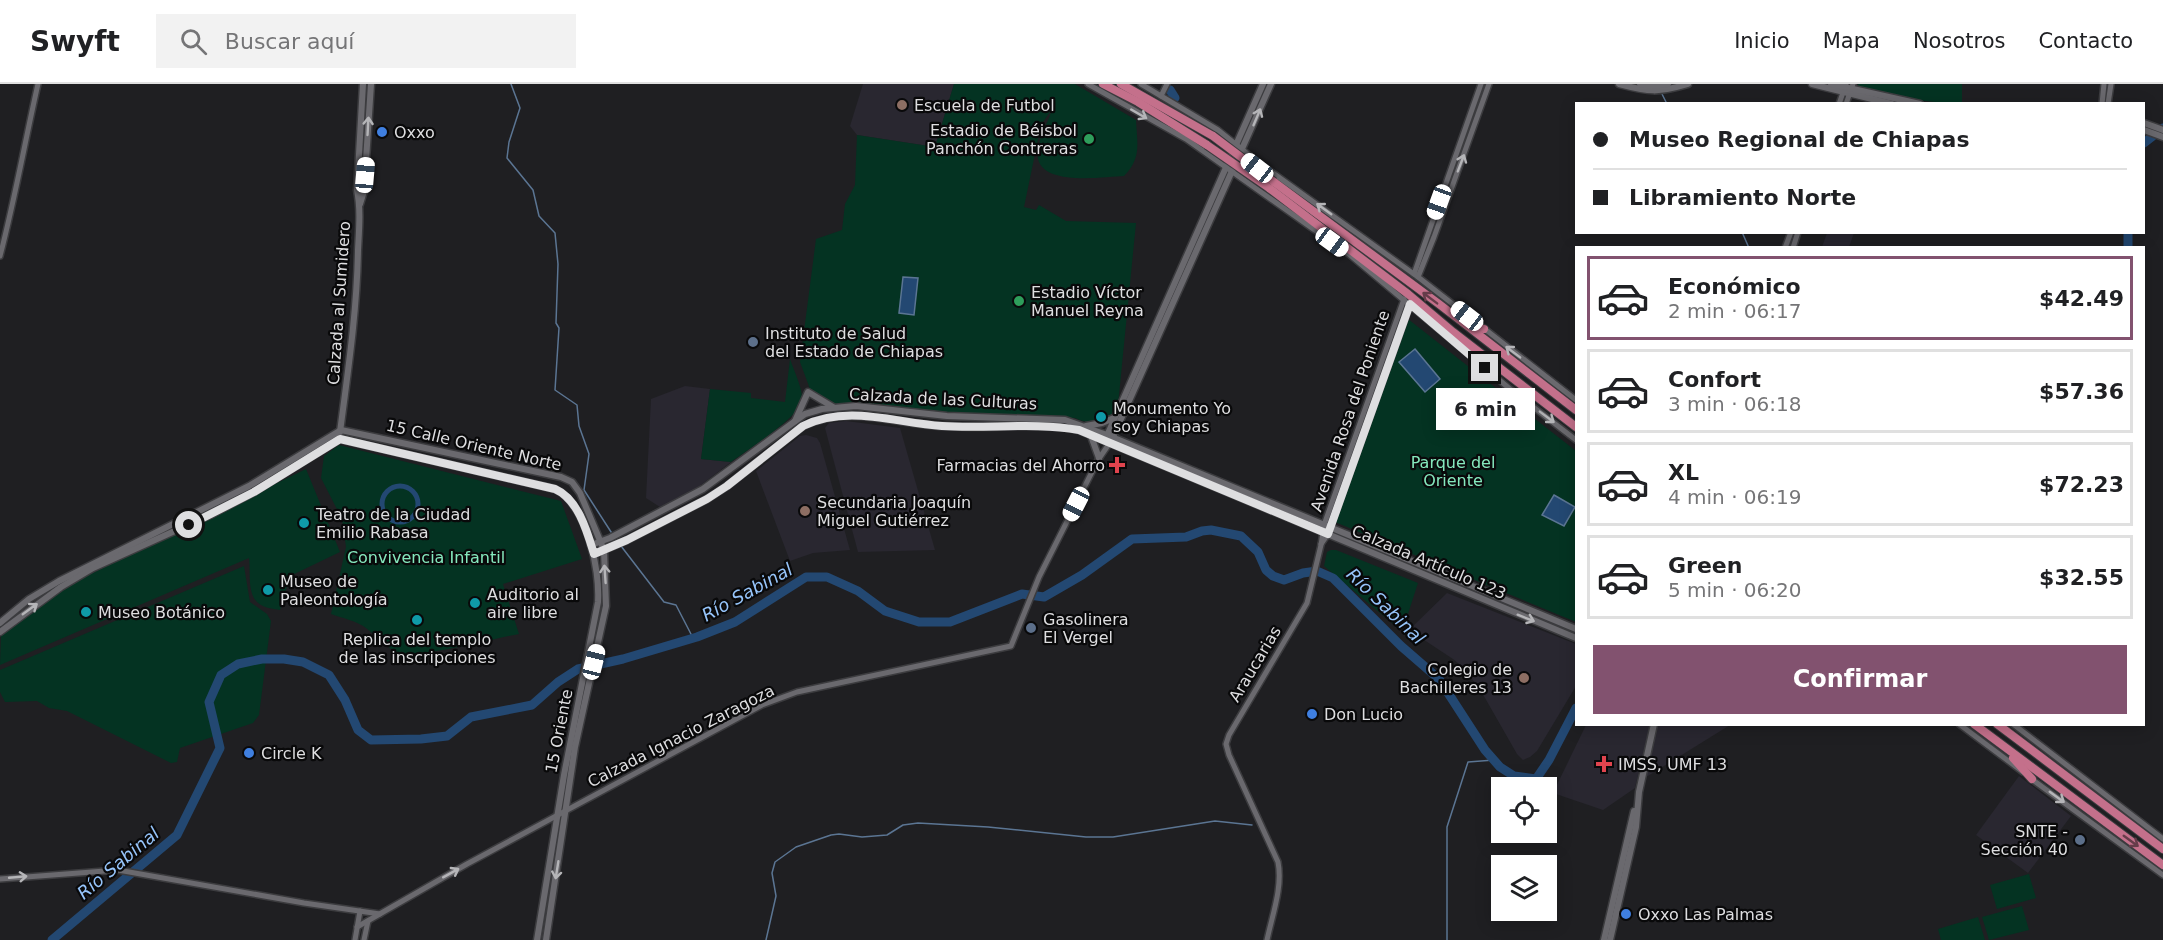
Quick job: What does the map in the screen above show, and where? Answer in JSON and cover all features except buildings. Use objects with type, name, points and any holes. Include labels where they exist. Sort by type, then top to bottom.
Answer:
[{"type":"highway","points":[[1103,84],[1138,102],[1206,148],[1271,185],[1408,281],[1575,409]]},
{"type":"highway","points":[[1121,84],[1215,133],[1271,185],[1404,295],[1575,426]]},
{"type":"highway","points":[[1464,324],[1484,329]]},
{"type":"highway","points":[[1485,368],[1495,366]]},
{"type":"highway","points":[[1977,726],[2163,864]]},
{"type":"highway","points":[[2000,726],[2163,849]]},
{"type":"highway","points":[[2000,744],[2032,779]]},
{"type":"main road","points":[[1240,147],[1263,84]]},
{"type":"main road","points":[[1108,439],[1114,418],[1228,169],[1271,84]]},
{"type":"main road","points":[[1619,84],[1639,90],[1688,84]]},
{"type":"main road","points":[[1640,84],[1658,89],[1668,84]]},
{"type":"main road","points":[[1812,84],[1848,88],[1886,102]]},
{"type":"main road","points":[[1831,84],[1911,102]]},
{"type":"main road","points":[[363,86],[370,86]]},
{"type":"main road","name":"Calzada al Sumidero","points":[[360,204],[357,190],[363,86]]},
{"type":"main road","name":"Calzada al Sumidero","points":[[340,439],[354,332],[360,204],[364,191],[370,86]]},
{"type":"main road","points":[[2145,123],[2163,130]]},
{"type":"main road","points":[[2145,130],[2163,137]]},
{"type":"main road","points":[[1108,439],[1228,169]]},
{"type":"main road","points":[[794,422],[808,392],[834,407]]},
{"type":"main road","name":"Calzada de las Culturas","points":[[591,545],[610,538],[703,489],[794,422],[814,411],[834,407],[877,408],[947,416],[1065,420],[1086,426],[1108,439]]},
{"type":"main road","name":"Calzada de las Culturas","points":[[594,554],[616,546],[727,486],[803,426],[817,419],[854,415],[941,426],[1042,426],[1079,430],[1091,436],[1108,439]]},
{"type":"main road","points":[[1086,426],[1114,418]]},
{"type":"main road","points":[[0,622],[29,599],[210,515],[340,430]]},
{"type":"main road","name":"15 Calle Oriente Norte","points":[[340,430],[561,477],[572,482],[580,493],[600,542]]},
{"type":"main road","points":[[1091,436],[1100,456]]},
{"type":"main road","points":[[251,489],[340,439]]},
{"type":"main road","name":"15 Calle Oriente Norte","points":[[340,439],[555,489],[566,494],[571,500],[591,545]]},
{"type":"main road","name":"Calzada Artículo 123","points":[[1108,439],[1575,638]]},
{"type":"main road","points":[[692,495],[697,504]]},
{"type":"main road","name":"Calzada Artículo 123","points":[[1326,530],[1575,629]]},
{"type":"main road","name":"15 Oriente","points":[[587,675],[598,648],[606,606],[604,550],[600,542]]},
{"type":"main road","name":"15 Oriente","points":[[561,814],[575,747],[598,595],[591,545]]},
{"type":"main road","points":[[0,632],[60,584]]},
{"type":"main road","points":[[1604,940],[1654,726]]},
{"type":"main road","points":[[1610,940],[1636,827],[1637,802]]},
{"type":"main road","points":[[537,940],[561,814]]},
{"type":"main road","points":[[546,940],[562,842],[561,814]]},
{"type":"street","points":[[0,256],[16,194],[19,165],[38,84]]},
{"type":"street","points":[[1088,84],[1206,148],[1213,154],[1218,153],[1221,149],[1224,138],[1215,133]]},
{"type":"street","points":[[1141,84],[1240,147],[1416,275],[1575,399]]},
{"type":"street","points":[[1160,95],[1163,87],[1161,84]]},
{"type":"street","points":[[1160,95],[1167,84]]},
{"type":"street","points":[[1416,275],[1481,84]]},
{"type":"street","points":[[1416,275],[1434,237],[1489,84]]},
{"type":"street","points":[[2104,84],[2107,99]]},
{"type":"street","points":[[2107,99],[2111,84]]},
{"type":"street","points":[[1840,102],[1848,88]]},
{"type":"street","points":[[1206,148],[1228,169],[1404,295],[1410,304],[1485,368],[1575,439]]},
{"type":"street","points":[[1245,180],[1243,174],[1245,167],[1250,162],[1259,163]]},
{"type":"street","name":"Avenida Rosa del Poniente","points":[[1326,530],[1404,295]]},
{"type":"street","name":"Avenida Rosa del Poniente","points":[[1326,530],[1410,304]]},
{"type":"street","name":"Calzada Ignacio Zaragoza","points":[[357,927],[762,705],[797,692],[1011,646],[1037,583],[1108,439]]},
{"type":"street","name":"Araucarias","points":[[1267,940],[1280,873],[1278,862],[1265,837],[1226,744],[1229,735],[1307,603],[1326,530]]},
{"type":"street","points":[[1962,726],[2163,875]]},
{"type":"street","points":[[2016,726],[2163,839]]},
{"type":"street","points":[[0,879],[118,870],[380,914]]},
{"type":"street","points":[[355,940],[360,911]]},
{"type":"street","points":[[364,940],[370,912]]},
{"type":"shaded area","name":"Escuela de Futbol","points":[[863,84],[954,84],[935,147],[857,135],[850,126]]},
{"type":"shaded area","points":[[1826,234],[1854,234],[1849,246],[1822,246]]},
{"type":"shaded area","points":[[685,386],[710,389],[701,459],[731,462],[697,488],[660,507],[646,498],[651,399]]},
{"type":"shaded area","points":[[846,421],[900,428],[935,550],[858,552],[825,428],[829,423]]},
{"type":"shaded area","name":"Secundaria Joaquín Miguel Gutiérrez","points":[[800,436],[817,438],[820,443],[850,550],[813,553],[790,561],[756,471]]},
{"type":"shaded area","name":"Colegio de Bachilleres 13","points":[[1447,593],[1575,644],[1575,688],[1537,751],[1523,760],[1517,754],[1466,670],[1409,630]]},
{"type":"shaded area","name":"IMSS, UMF 13","points":[[1586,726],[1650,726],[1635,788],[1603,810],[1557,794],[1557,785]]},
{"type":"shaded area","points":[[1656,726],[1728,726],[1643,779]]},
{"type":"shaded area","points":[[2019,776],[2071,816],[2028,873],[1976,835]]},
{"type":"green space","points":[[954,84],[1075,84],[1136,120],[1136,156],[1134,163],[1124,176],[1070,178],[1045,170],[1039,161],[1039,143],[1052,109],[1041,125],[1024,207],[1036,210],[1039,205],[1066,221],[1136,223],[1118,405],[1105,420],[1088,422],[1075,418],[947,414],[863,404],[833,404],[810,389],[800,362],[816,239],[842,230],[845,204],[855,185],[857,135],[935,147]]},
{"type":"green space","points":[[1858,84],[1962,84],[1962,102],[1923,101],[1859,88]]},
{"type":"green space","name":"Parque del Oriente","points":[[1408,319],[1575,450],[1575,622],[1335,522]]},
{"type":"green space","points":[[790,359],[802,396],[799,407],[792,415],[731,462],[701,459],[710,389],[751,393],[751,398],[785,402]]},
{"type":"green space","name":"Convivencia Infantil","points":[[339,445],[561,501],[582,559],[503,584],[519,634],[422,653],[408,654],[394,651],[362,626],[331,614],[346,547],[342,519],[321,478],[324,456]]},
{"type":"green space","points":[[306,469],[340,552],[290,576],[280,610],[263,606],[253,596],[249,558],[0,665],[1,635],[60,589]]},
{"type":"green space","points":[[1331,550],[1418,583],[1404,626],[1399,629],[1324,566],[1327,552]]},
{"type":"green space","points":[[244,566],[250,602],[267,614],[271,621],[259,715],[253,723],[180,748],[177,762],[171,763],[67,711],[49,708],[37,701],[5,702],[0,692],[0,670]]},
{"type":"green space","points":[[2029,874],[2036,898],[1997,909],[1990,885]]},
{"type":"green space","points":[[2022,906],[2029,930],[1989,940],[1982,917]]},
{"type":"green space","points":[[1978,917],[1985,940],[1941,940],[1938,929]]},
{"type":"water","points":[[903,277],[918,278],[914,315],[899,313]]},
{"type":"water","points":[[1415,349],[1440,379],[1425,392],[1399,362]]},
{"type":"water","points":[[1554,495],[1575,507],[1564,526],[1542,515]]},
{"type":"waterway","points":[[511,84],[520,108],[509,142],[507,158],[533,190],[539,216],[555,233],[558,264],[556,323],[559,328],[555,390],[577,405],[579,426],[589,454],[584,490],[613,535]]},
{"type":"waterway","points":[[1170,90],[1175,98]]},
{"type":"waterway","points":[[1661,92],[1666,102]]},
{"type":"waterway","name":"Río Sabinal","points":[[2145,142],[2163,128]]},
{"type":"waterway","points":[[1743,234],[1748,246]]},
{"type":"waterway","name":"Río Sabinal","points":[[2128,234],[2128,246]]},
{"type":"waterway","points":[[400,486],[413,491],[418,504],[413,517],[400,522],[387,517],[382,504],[387,491],[400,486]]},
{"type":"waterway","name":"Río Sabinal","points":[[52,940],[177,835],[220,748],[209,702],[221,675],[238,664],[262,659],[303,662],[329,675],[345,700],[358,730],[371,740],[447,736],[471,717],[532,705],[558,682],[578,669],[623,659],[697,637],[735,622],[806,577],[827,577],[858,591],[885,611],[919,622],[950,622],[1022,594],[1044,597],[1082,575],[1132,539],[1186,537],[1211,530],[1241,536],[1258,552],[1266,570],[1273,576],[1284,580],[1317,571],[1333,578],[1401,646],[1439,679],[1485,750],[1500,767],[1514,776],[1536,779],[1549,760],[1575,710]]},
{"type":"waterway","points":[[621,546],[664,602],[676,605],[693,638]]},
{"type":"waterway","points":[[1447,940],[1447,827],[1468,762],[1494,760]]},
{"type":"waterway","points":[[766,940],[776,896],[772,873],[775,862],[796,847],[831,835],[862,837],[887,835],[903,825],[918,823],[988,827],[1086,837],[1113,837],[1215,821],[1252,825]]},
{"type":"place","name":"Escuela de Futbol","points":[[902,105]]},
{"type":"place","name":"Oxxo","points":[[382,132]]},
{"type":"place","name":"Estadio de Béisbol Panchón Contreras","points":[[1089,139]]},
{"type":"place","name":"Estadio Víctor Manuel Reyna","points":[[1019,301]]},
{"type":"place","name":"Instituto de Salud del Estado de Chiapas","points":[[753,342]]},
{"type":"place","name":"Monumento Yo soy Chiapas","points":[[1101,417]]},
{"type":"place","name":"Farmacias del Ahorro","points":[[1117,465]]},
{"type":"place","name":"Secundaria Joaquín Miguel Gutiérrez","points":[[805,511]]},
{"type":"place","name":"Teatro de la Ciudad Emilio Rabasa","points":[[304,523]]},
{"type":"place","name":"Museo de Paleontología","points":[[268,590]]},
{"type":"place","name":"Auditorio al aire libre","points":[[475,603]]},
{"type":"place","name":"Museo Botánico","points":[[86,612]]},
{"type":"place","name":"Replica del templo de las inscripciones","points":[[417,620]]},
{"type":"place","name":"Gasolinera El Vergel","points":[[1031,628]]},
{"type":"place","name":"Colegio de Bachilleres 13","points":[[1524,678]]},
{"type":"place","name":"Don Lucio","points":[[1312,714]]},
{"type":"place","name":"Circle K","points":[[249,753]]},
{"type":"place","name":"IMSS, UMF 13","points":[[1604,764]]},
{"type":"place","name":"SNTE - Sección 40","points":[[2080,840]]},
{"type":"place","name":"Oxxo Las Palmas","points":[[1626,914]]},
{"type":"route","points":[[189,525],[254,492],[340,439],[555,489],[566,494],[571,500],[594,554],[616,546],[707,499],[803,426],[817,419],[862,415],[941,426],[1042,426],[1079,430],[1328,534],[1410,304],[1485,368]]}]
